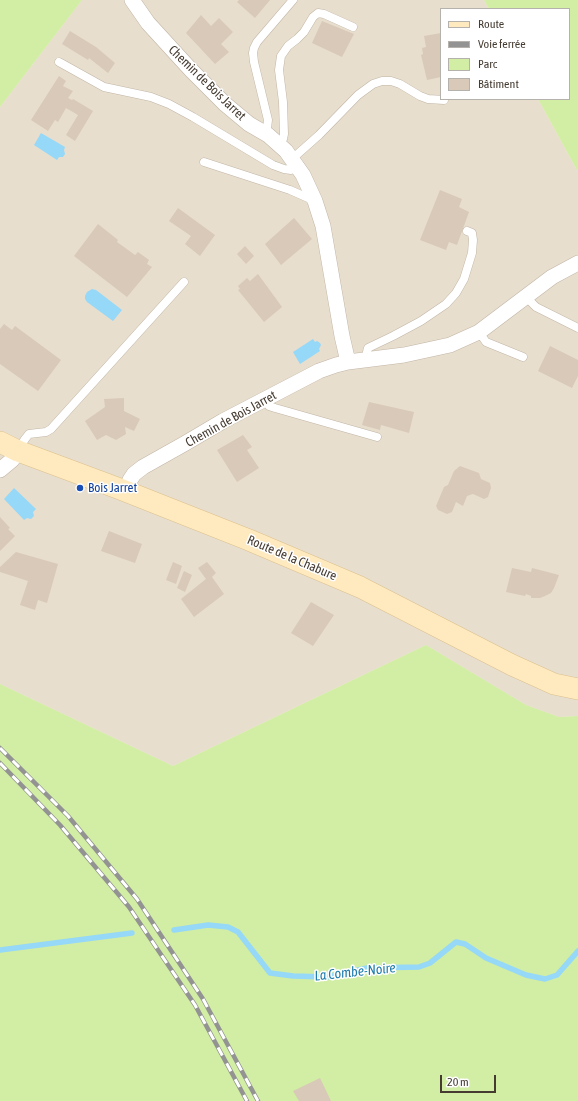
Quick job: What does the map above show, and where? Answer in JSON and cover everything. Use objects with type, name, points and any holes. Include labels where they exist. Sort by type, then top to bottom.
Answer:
[{"type":"main road","name":"Route de la Chabure","points":[[9,446],[249,540],[360,587],[512,665],[554,684],[578,689]]},
{"type":"street","name":"Chemin de Bois Jarret","points":[[132,0],[148,23],[191,70],[225,104],[286,151],[303,175],[315,201],[323,226],[342,336],[348,362]]},
{"type":"street","name":"Chemin de Bois Jarret","points":[[126,491],[134,474],[143,467],[223,421],[320,371],[348,362],[404,355],[450,345],[479,332],[552,277],[578,263]]},
{"type":"street","points":[[0,470],[12,460],[9,446]]},
{"type":"lane","points":[[264,133],[267,128],[268,120],[254,62],[254,48],[256,42],[293,0]]},
{"type":"lane","points":[[278,144],[283,139],[284,134],[283,102],[278,70],[281,56],[288,46],[298,39],[313,17],[318,13],[324,14],[353,27]]},
{"type":"lane","points":[[59,62],[104,87],[151,97],[169,104],[273,165],[291,170],[294,163],[319,135],[358,95],[373,84],[382,81],[391,81],[400,84],[420,96],[428,99],[440,100]]},
{"type":"lane","points":[[204,162],[290,190],[315,201]]},
{"type":"lane","points":[[367,360],[368,348],[421,320],[446,304],[456,293],[464,280],[472,253],[472,233],[467,231]]},
{"type":"lane","points":[[9,446],[25,439],[29,434],[46,432],[51,429],[184,282]]},
{"type":"lane","points":[[525,296],[536,307],[578,328]]},
{"type":"lane","points":[[479,332],[486,342],[522,357]]},
{"type":"lane","points":[[264,400],[269,406],[275,408],[377,437]]},
{"type":"shaded area","points":[[82,0],[484,0],[488,8],[440,8],[440,100],[539,100],[578,172],[578,716],[559,717],[526,705],[426,645],[173,766],[0,684],[0,107]]},
{"type":"green space","points":[[0,0],[82,0],[0,107]]},
{"type":"green space","points":[[484,0],[578,0],[578,172],[539,100],[570,100],[570,8],[488,8]]},
{"type":"green space","points":[[426,645],[526,705],[559,717],[578,716],[578,1101],[0,1101],[0,684],[173,766]]},
{"type":"water","points":[[41,133],[65,147],[65,154],[63,157],[59,157],[57,160],[34,145]]},
{"type":"water","points":[[92,289],[96,290],[122,310],[113,321],[85,299],[87,292]]},
{"type":"water","points":[[313,339],[315,342],[317,341],[320,343],[320,351],[300,364],[293,352]]},
{"type":"water","points":[[14,488],[36,509],[33,512],[34,516],[31,519],[27,518],[24,520],[4,499]]},
{"type":"building","points":[[239,0],[270,0],[255,18],[237,2]]},
{"type":"building","points":[[201,15],[211,26],[219,18],[233,32],[221,44],[229,52],[215,64],[186,33]]},
{"type":"building","points":[[322,21],[354,34],[342,57],[312,43]]},
{"type":"building","points":[[70,31],[96,47],[115,63],[108,73],[89,58],[88,60],[62,44]]},
{"type":"building","points":[[440,33],[440,77],[427,80],[421,55],[423,54],[422,48],[426,47],[424,36]]},
{"type":"building","points":[[59,76],[66,81],[63,86],[73,91],[68,98],[73,99],[93,111],[75,141],[66,135],[78,115],[66,108],[58,122],[55,120],[48,131],[31,120]]},
{"type":"building","points":[[440,190],[462,199],[459,207],[469,212],[457,245],[449,242],[446,250],[420,240]]},
{"type":"building","points":[[178,208],[215,235],[200,256],[185,244],[191,236],[169,221]]},
{"type":"building","points":[[294,218],[312,239],[281,265],[265,244]]},
{"type":"building","points":[[98,224],[118,240],[117,242],[135,255],[138,252],[149,260],[147,264],[152,267],[127,297],[74,256]]},
{"type":"building","points":[[245,246],[254,256],[246,264],[237,254]]},
{"type":"building","points":[[258,274],[282,307],[264,322],[238,290],[240,289],[238,286],[247,278],[250,281]]},
{"type":"building","points":[[4,324],[12,330],[15,326],[61,360],[38,391],[0,364],[0,329]]},
{"type":"building","points":[[550,346],[578,360],[578,376],[572,388],[538,371]]},
{"type":"building","points":[[124,398],[124,411],[140,419],[134,431],[125,427],[126,434],[116,440],[106,435],[97,440],[85,421],[105,407],[104,399]]},
{"type":"building","points":[[369,402],[414,412],[409,433],[381,425],[380,430],[362,425]]},
{"type":"building","points":[[243,435],[252,447],[247,450],[259,468],[237,482],[217,450]]},
{"type":"building","points":[[460,466],[479,473],[481,479],[490,483],[491,488],[488,497],[484,499],[473,494],[467,496],[463,506],[456,502],[452,512],[447,514],[438,510],[436,506],[444,487],[448,485],[454,471]]},
{"type":"building","points":[[0,517],[15,536],[0,551]]},
{"type":"building","points":[[109,531],[142,544],[135,563],[101,551]]},
{"type":"building","points":[[16,552],[58,564],[47,603],[38,600],[35,610],[20,605],[28,581],[0,572],[0,567]]},
{"type":"building","points":[[173,562],[182,566],[176,584],[166,580]]},
{"type":"building","points":[[207,562],[216,573],[212,577],[224,594],[194,617],[181,599],[206,579],[198,568]]},
{"type":"building","points":[[512,568],[531,572],[532,568],[559,575],[551,593],[540,598],[531,598],[531,596],[526,594],[525,596],[506,592]]},
{"type":"building","points":[[184,571],[192,575],[185,592],[177,588]]},
{"type":"building","points":[[311,602],[334,615],[313,646],[291,633]]},
{"type":"building","points":[[320,1078],[331,1101],[299,1101],[293,1091]]},
{"type":"waterway","name":"La Combe-Noire","points":[[174,930],[208,925],[228,927],[238,932],[270,973],[293,976],[327,977],[367,968],[419,967],[430,963],[456,942],[465,944],[486,958],[526,975],[545,979],[557,975],[578,951]]},
{"type":"waterway","name":"La Combe-Noire","points":[[0,950],[132,933]]},
{"type":"railway","points":[[0,748],[68,816],[137,899],[203,999],[258,1101]]},
{"type":"railway","points":[[0,763],[60,825],[129,907],[195,1005],[247,1101]]},
{"type":"place","name":"Bois Jarret","points":[[80,488]]}]
